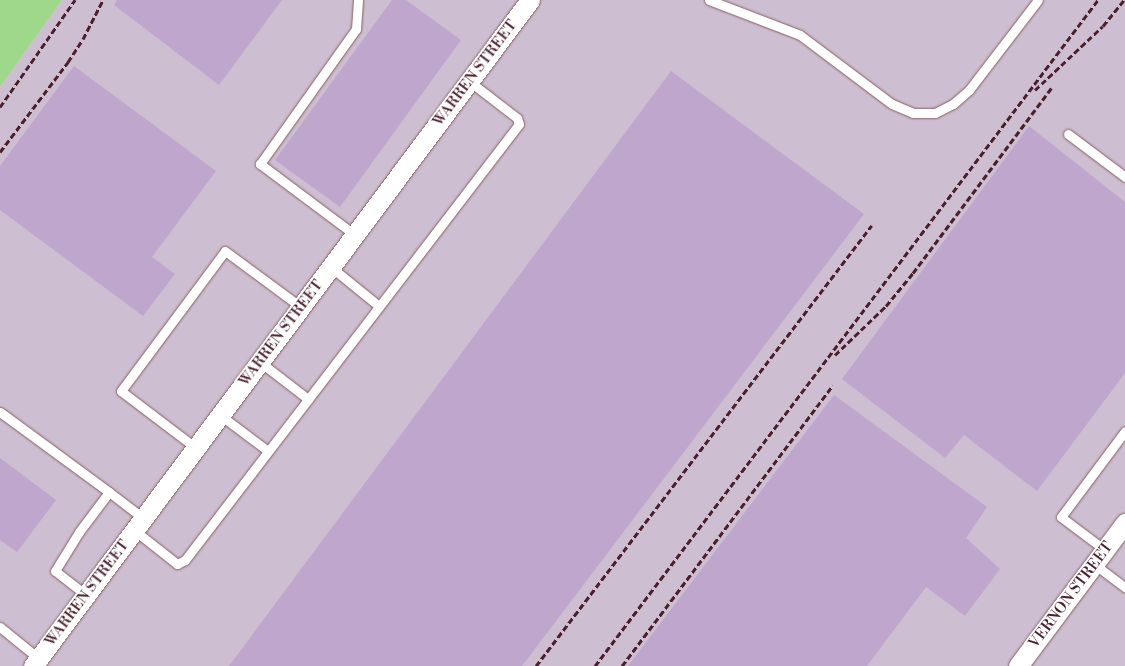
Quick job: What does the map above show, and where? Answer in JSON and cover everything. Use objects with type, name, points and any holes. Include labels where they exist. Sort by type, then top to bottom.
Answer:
[{"type":"street","name":"WARREN STREET","points":[[36,662],[530,0]]},
{"type":"street","name":"VERNON STREET","points":[[1018,666],[1125,523]]},
{"type":"lane","points":[[355,235],[260,164],[356,29],[358,0]]},
{"type":"lane","points":[[709,0],[800,35],[892,104],[913,113],[935,113],[953,104],[969,90],[1038,0]]},
{"type":"lane","points":[[0,412],[108,492],[177,564],[185,560],[519,124],[517,118],[469,81]]},
{"type":"lane","points":[[1068,134],[1125,177]]},
{"type":"lane","points":[[196,448],[121,391],[215,263],[225,251],[301,307]]},
{"type":"lane","points":[[331,267],[379,306]]},
{"type":"lane","points":[[260,362],[308,399]]},
{"type":"lane","points":[[220,415],[268,451]]},
{"type":"lane","points":[[1125,431],[1061,517],[1100,557],[1125,587]]},
{"type":"lane","points":[[86,595],[55,571],[75,538],[108,492]]},
{"type":"lane","points":[[0,627],[36,662]]},
{"type":"shaded area","points":[[62,0],[1125,0],[1125,666],[0,666],[0,87]]},
{"type":"green space","points":[[0,0],[62,0],[0,87]]},
{"type":"building","points":[[117,0],[282,0],[219,85],[114,5]]},
{"type":"building","points":[[392,0],[406,0],[461,40],[340,207],[275,160]]},
{"type":"building","points":[[74,66],[216,171],[152,257],[175,274],[143,316],[0,210],[0,166]]},
{"type":"building","points":[[671,71],[864,214],[522,666],[229,666]]},
{"type":"building","points":[[1029,126],[1125,202],[1125,373],[1037,491],[964,435],[945,458],[842,379]]},
{"type":"building","points":[[834,395],[987,507],[966,538],[1000,569],[965,616],[926,587],[867,666],[628,666]]},
{"type":"building","points":[[0,458],[56,500],[17,552],[0,540]]},
{"type":"railway","points":[[0,107],[75,0]]},
{"type":"railway","points":[[0,152],[68,62],[83,39],[103,0]]},
{"type":"railway","points":[[595,666],[1098,0]]},
{"type":"railway","points":[[1035,90],[1103,26],[1124,0]]},
{"type":"railway","points":[[835,355],[886,306],[913,273],[1052,87]]},
{"type":"railway","points":[[536,666],[872,225]]},
{"type":"railway","points":[[622,666],[833,385]]}]
